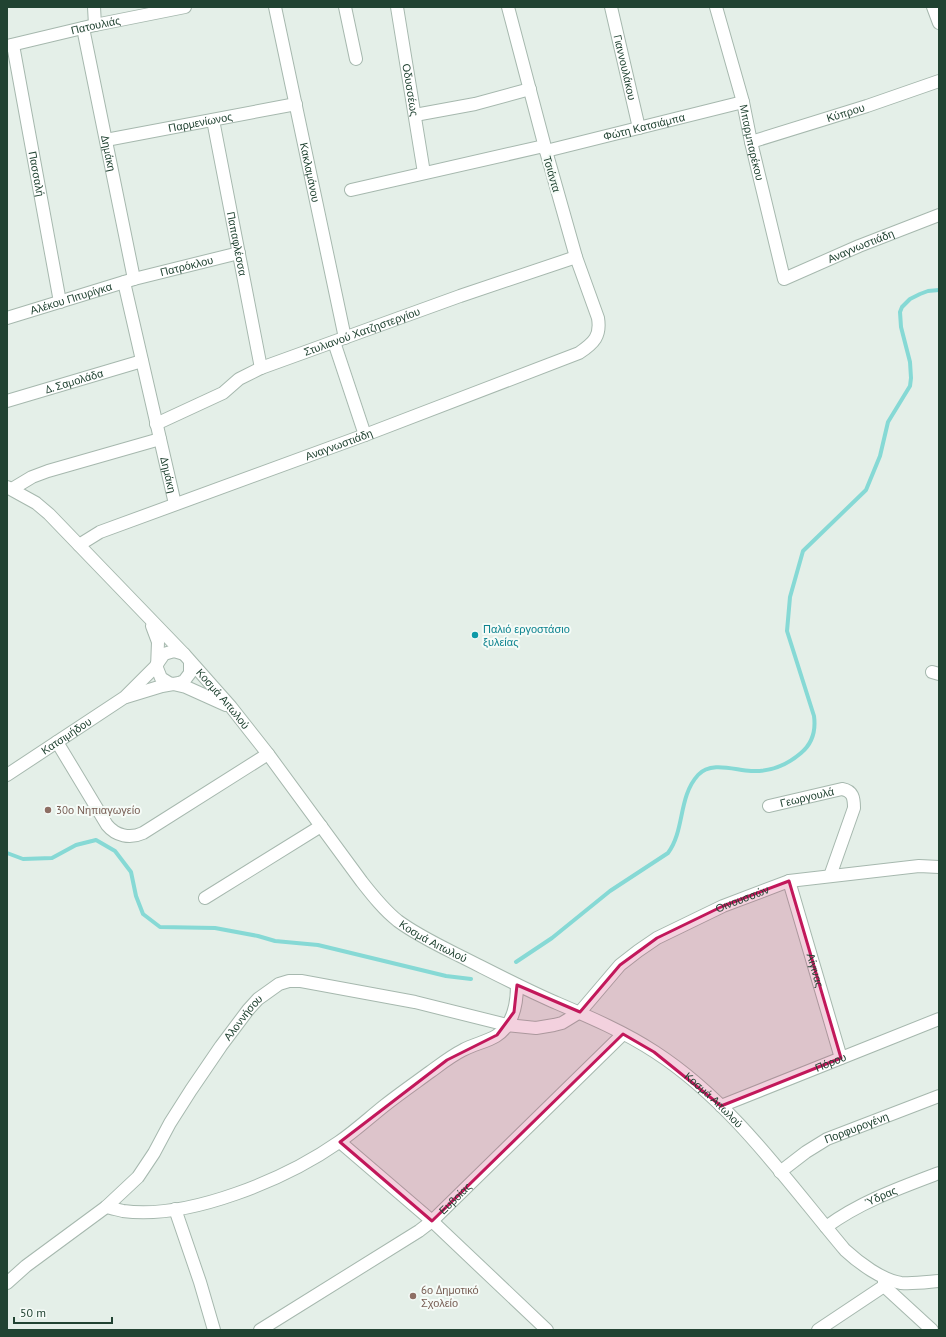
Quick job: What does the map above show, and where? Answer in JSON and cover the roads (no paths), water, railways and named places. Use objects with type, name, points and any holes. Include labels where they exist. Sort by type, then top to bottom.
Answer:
[{"type":"street","points":[[94,7],[95,25]]},
{"type":"street","name":"Πατουλιάς","points":[[10,46],[95,25],[185,7]]},
{"type":"street","name":"Κακλαμάνου","points":[[275,7],[296,104],[340,340],[365,435]]},
{"type":"street","points":[[346,7],[356,59]]},
{"type":"street","name":"Οδυσσέως","points":[[397,7],[424,173]]},
{"type":"street","name":"Τσιάντα","points":[[508,7],[545,148],[576,257],[598,318],[599,328],[596,338]]},
{"type":"street","name":"Γιαννουλάκου","points":[[611,7],[639,128]]},
{"type":"street","name":"Μπαρμπαρέκου","points":[[716,7],[743,102],[751,142],[784,279]]},
{"type":"street","points":[[933,7],[939,23]]},
{"type":"street","name":"Δημάκη","points":[[83,28],[106,140],[142,361],[175,504]]},
{"type":"street","name":"Πασσαλή","points":[[10,46],[60,302]]},
{"type":"street","name":"Κύπρου","points":[[751,142],[867,106],[939,81]]},
{"type":"street","points":[[415,115],[474,104],[530,89]]},
{"type":"street","name":"Φώτη Κατσιάμπα","points":[[351,190],[424,173],[639,128],[743,102]]},
{"type":"street","name":"Παρμενίωνος","points":[[106,140],[296,104]]},
{"type":"street","name":"Παπαφλέσσα","points":[[213,120],[261,368]]},
{"type":"street","name":"Αναγνωστιάδη","points":[[784,279],[859,246],[939,215]]},
{"type":"street","name":"Πατρόκλου","points":[[129,281],[239,253]]},
{"type":"street","name":"Στυλιανού Χατζηστεργίου","points":[[156,424],[223,393],[239,379],[261,368],[453,299],[576,257]]},
{"type":"street","name":"Αλέκου Πιτυρίγκα","points":[[7,318],[129,281]]},
{"type":"street","name":"Αναγνωστιάδη","points":[[79,545],[100,532],[365,435],[579,353],[588,347],[596,338]]},
{"type":"street","name":"Δ. Σαμολάδα","points":[[7,401],[142,361]]},
{"type":"street","points":[[9,488],[48,471],[160,438]]},
{"type":"street","name":"Κοσμά Αιτωλού","points":[[9,488],[36,503],[79,545],[187,658],[231,707],[268,754],[377,901],[397,920],[420,936],[517,985],[580,1012],[654,1052],[690,1078],[722,1106],[780,1172],[845,1250],[855,1259],[884,1281],[902,1283],[939,1281]]},
{"type":"street","points":[[148,618],[157,635],[157,668],[161,678],[164,681],[186,687],[231,707]]},
{"type":"street","points":[[174,650],[187,658],[190,673],[184,681],[125,697],[158,663],[160,658],[168,652],[174,650]]},
{"type":"street","name":"Κατσιμήδου","points":[[7,775],[125,697]]},
{"type":"street","points":[[57,742],[107,825],[120,835],[128,836],[143,833],[268,754]]},
{"type":"street","name":"Γεωργουλά","points":[[769,806],[842,789],[850,791],[853,795],[854,808],[830,876]]},
{"type":"street","points":[[205,898],[321,826]]},
{"type":"street","name":"Οινουσσών","points":[[580,1012],[620,965],[638,951],[657,938],[723,906],[790,881],[919,866],[939,867]]},
{"type":"street","name":"Αίγινας","points":[[790,881],[841,1058]]},
{"type":"street","name":"Αλοννήσου","points":[[7,1283],[26,1266],[106,1207],[138,1177],[191,1090],[221,1046],[248,1010],[264,995],[279,984],[289,981],[301,981],[415,1002],[507,1025],[536,1028],[566,1021],[580,1012]]},
{"type":"street","points":[[106,1207],[123,1211],[140,1212],[199,1205],[249,1189],[283,1175],[340,1142],[386,1105],[461,1050],[497,1035],[507,1025],[514,1012],[517,985]]},
{"type":"street","name":"Πόρου","points":[[722,1106],[939,1019]]},
{"type":"street","name":"Ευβοίας","points":[[260,1330],[419,1231],[432,1221],[623,1034]]},
{"type":"street","name":"Πορφυρογένη","points":[[780,1172],[806,1152],[827,1139],[939,1096]]},
{"type":"street","points":[[340,1142],[432,1221],[547,1330]]},
{"type":"street","name":"Ύδρας","points":[[826,1227],[843,1214],[864,1203],[939,1173]]},
{"type":"street","points":[[175,1209],[200,1282],[214,1330]]},
{"type":"street","points":[[818,1330],[884,1281],[932,1330]]},
{"type":"waterway","points":[[516,962],[552,938],[610,891],[668,853],[677,834],[687,793],[698,775],[703,771],[716,767],[751,771],[771,769],[778,767],[796,757],[811,741],[814,732],[814,716],[787,631],[790,597],[803,551],[866,490],[880,456],[888,422],[910,386],[910,362],[901,327],[900,312],[902,307],[910,299],[928,291],[939,290]]},
{"type":"waterway","points":[[7,853],[23,859],[52,858],[76,845],[96,840],[115,851],[131,872],[136,896],[143,914],[160,927],[215,928],[258,936],[275,941],[318,945],[446,976],[471,979]]},
{"type":"place","name":"Παλιό εργοστάσιο ξυλείας","points":[[475,635]]},
{"type":"place","name":"30ο Νηπιαγωγείο","points":[[48,810]]},
{"type":"place","name":"6ο Δημοτικό Σχολείο","points":[[413,1296]]}]
